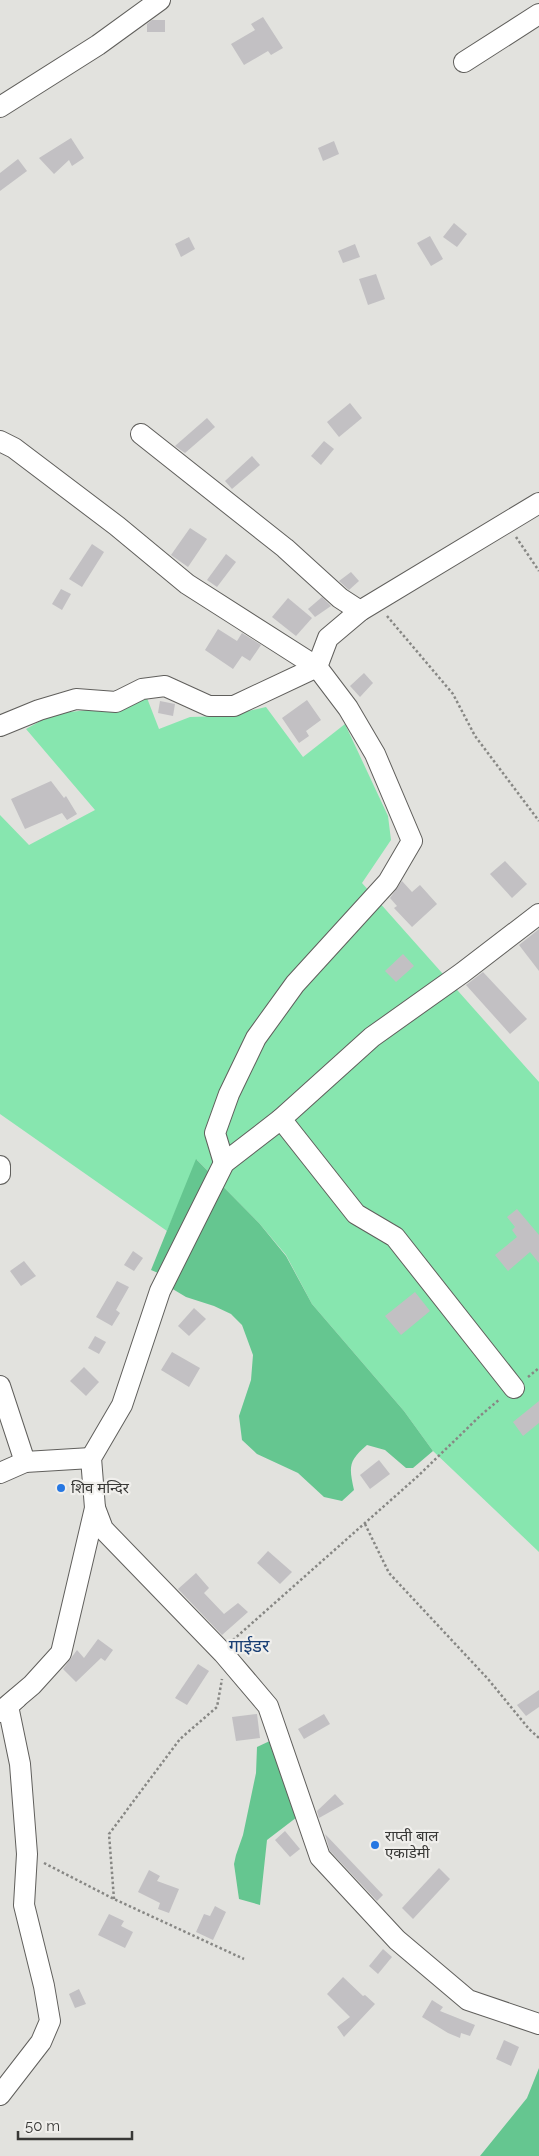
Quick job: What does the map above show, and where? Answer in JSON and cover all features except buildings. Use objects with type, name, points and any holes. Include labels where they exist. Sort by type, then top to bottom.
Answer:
[{"type":"street","points":[[0,107],[98,45],[160,0]]},
{"type":"street","points":[[464,62],[539,14]]},
{"type":"street","points":[[141,434],[285,548],[340,598],[368,606]]},
{"type":"street","points":[[0,441],[14,448],[117,526],[187,584],[317,667],[348,708],[375,754],[412,841],[388,882],[295,984],[256,1038],[229,1094],[215,1133],[224,1163]]},
{"type":"street","points":[[0,726],[39,710],[76,700],[116,702],[142,688],[165,686],[209,706],[234,706],[317,667],[328,638],[368,606],[539,503]]},
{"type":"street","points":[[539,914],[462,973],[372,1037],[281,1119],[224,1163],[160,1291],[122,1405],[91,1458],[95,1508],[103,1529],[223,1653],[268,1706],[320,1857],[398,1940],[468,2000],[539,2024]]},
{"type":"street","points":[[281,1119],[356,1214],[395,1237],[514,1388]]},
{"type":"street","points":[[0,1166],[0,1174]]},
{"type":"street","points":[[0,1386],[24,1462]]},
{"type":"street","points":[[0,1474],[24,1462],[91,1458]]},
{"type":"street","points":[[0,2095],[40,2042],[50,2021],[44,1986],[24,1905],[28,1854],[20,1764],[8,1706],[32,1685],[61,1653],[95,1508]]},
{"type":"street","points":[[0,1712],[32,1685]]},
{"type":"path","points":[[506,522],[539,571]]},
{"type":"path","points":[[368,606],[453,694],[475,736],[539,821]]},
{"type":"path","points":[[114,1900],[109,1834],[180,1740],[217,1707],[224,1673],[223,1653],[228,1645],[418,1476],[481,1415],[539,1368]]},
{"type":"path","points":[[365,1524],[389,1573],[488,1679],[529,1729],[539,1738]]},
{"type":"path","points":[[28,1854],[114,1900],[244,1959]]},
{"type":"green space","points":[[147,698],[159,729],[190,717],[225,716],[266,707],[303,757],[345,724],[388,816],[391,840],[362,883],[539,1082],[539,1552],[433,1451],[404,1411],[312,1304],[286,1255],[259,1223],[197,1160],[167,1231],[0,1114],[0,815],[29,845],[95,810],[26,729],[53,714],[130,705]]},
{"type":"green space","points":[[196,1159],[259,1223],[286,1256],[312,1304],[404,1411],[433,1451],[413,1468],[406,1468],[385,1450],[367,1445],[353,1460],[351,1476],[354,1490],[342,1501],[324,1497],[298,1473],[257,1454],[242,1440],[239,1416],[251,1380],[253,1355],[242,1325],[231,1314],[186,1297],[171,1288],[163,1275],[151,1270]]},
{"type":"green space","points":[[274,1739],[301,1814],[267,1840],[260,1905],[239,1899],[234,1864],[243,1835],[256,1773],[257,1747]]},
{"type":"green space","points":[[539,2068],[539,2156],[480,2156],[527,2098]]},
{"type":"place","name":"शिव मन्दिर","points":[[61,1488]]},
{"type":"place","name":"राप्ती बाल एकाडेमी","points":[[375,1845]]},
{"type":"district","name":"गाईडर","points":[[249,1646]]}]
